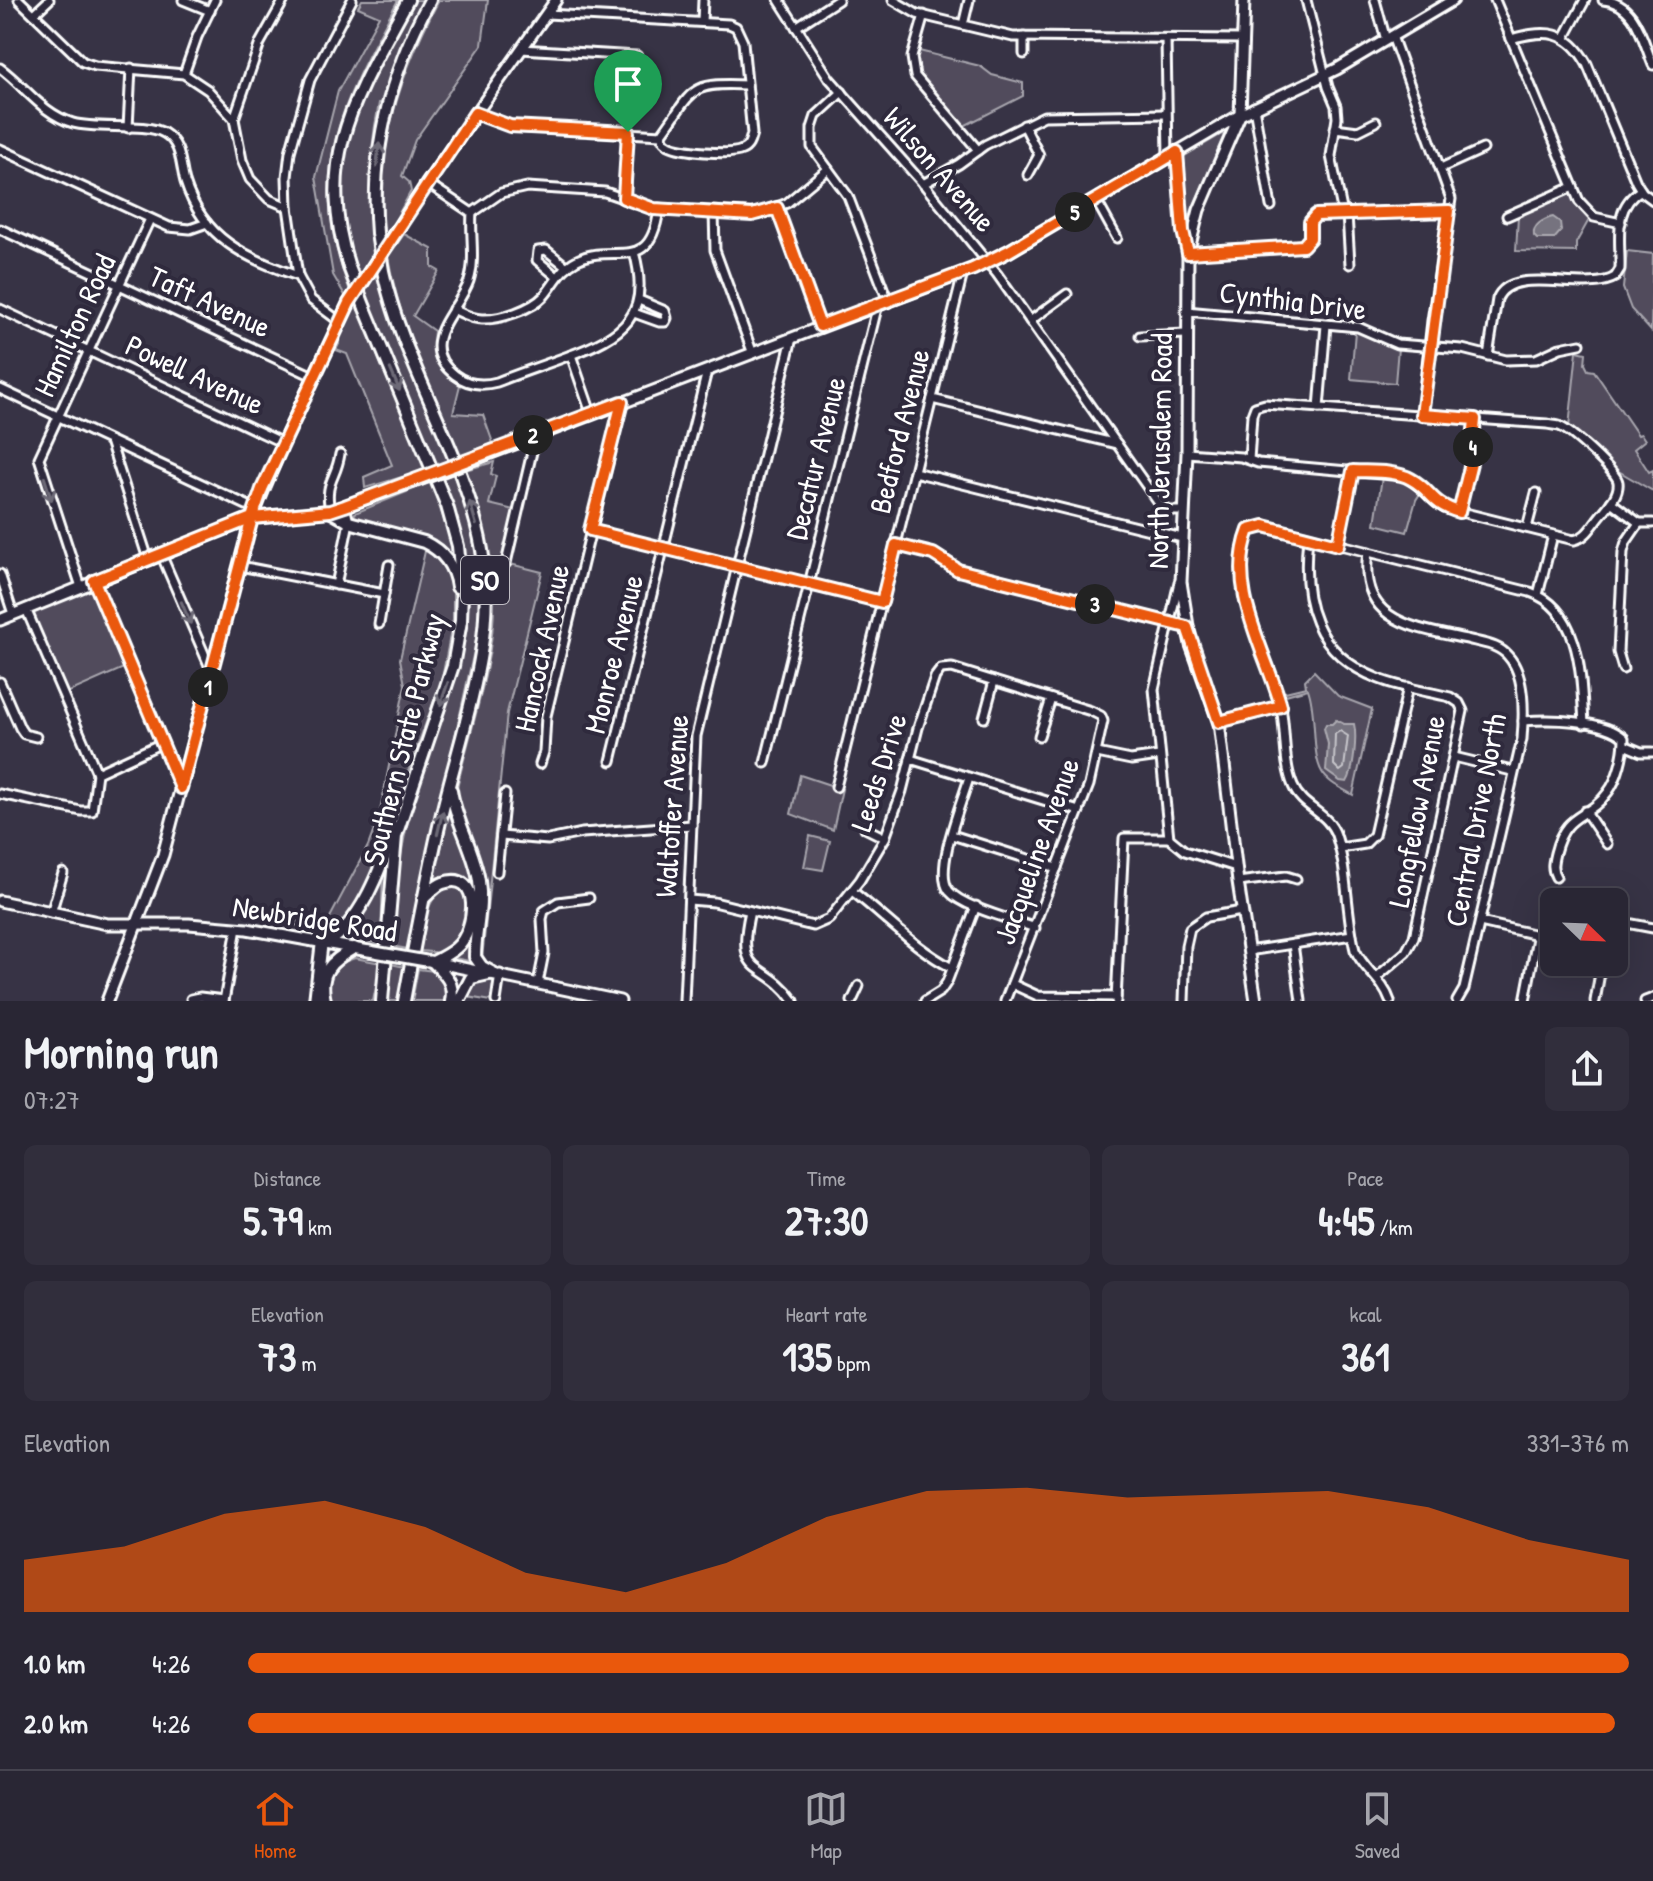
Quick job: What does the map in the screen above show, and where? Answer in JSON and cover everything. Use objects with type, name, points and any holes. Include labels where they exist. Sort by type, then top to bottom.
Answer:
[{"type":"highway","name":"Southern State Parkway","points":[[380,1001],[393,852],[453,666],[461,621],[461,568],[453,527],[431,465],[349,267],[337,214],[339,149],[353,102],[406,0]]},
{"type":"highway","name":"Southern State Parkway","points":[[404,1001],[423,899],[484,632],[486,603],[482,552],[468,498],[399,327],[383,271],[377,233],[376,174],[384,116],[400,61],[430,0]]},
{"type":"highway","points":[[330,511],[349,522],[424,542],[440,552],[454,573],[461,621]]},
{"type":"highway","points":[[450,784],[455,813],[480,887],[475,957],[482,967],[496,973]]},
{"type":"highway","points":[[315,1001],[326,942],[345,930],[375,877],[410,792]]},
{"type":"highway","points":[[423,899],[439,885],[449,881],[464,886],[472,897],[471,922],[460,943],[430,961],[449,978],[453,988],[451,1001]]},
{"type":"highway","points":[[325,1001],[322,991],[325,972],[333,960],[354,948]]},
{"type":"highway","points":[[459,1001],[471,978],[496,973]]},
{"type":"main road","points":[[107,1001],[163,855],[254,514],[313,376],[339,321],[427,183],[556,0]]},
{"type":"main road","name":"North Jerusalem Road","points":[[1244,0],[1240,115],[1199,210],[1188,253],[1187,453],[1181,573],[1187,627],[1219,722],[1256,1001]]},
{"type":"main road","points":[[0,620],[254,514],[330,511],[345,506],[963,273],[1096,200],[1254,107],[1325,74],[1453,0]]},
{"type":"main road","name":"Newbridge Road","points":[[0,901],[107,924],[189,924],[326,942],[496,973],[580,997],[620,1001]]},
{"type":"street","points":[[19,0],[83,62],[95,66],[184,74],[208,90],[234,119]]},
{"type":"street","points":[[34,14],[49,0]]},
{"type":"street","points":[[183,0],[210,11]]},
{"type":"street","points":[[184,74],[215,0]]},
{"type":"street","points":[[284,0],[260,43],[234,119],[242,160],[250,179],[269,199],[288,207]]},
{"type":"street","points":[[339,321],[311,300],[298,276],[288,207],[289,161],[303,101],[315,70],[352,0]]},
{"type":"street","points":[[702,22],[703,0]]},
{"type":"street","name":"Wilson Avenue","points":[[779,0],[823,70],[987,261],[1160,505],[1169,511],[1184,511]]},
{"type":"street","points":[[796,27],[838,0]]},
{"type":"street","points":[[893,0],[924,15],[1013,37],[1242,39]]},
{"type":"street","points":[[963,25],[969,0]]},
{"type":"street","points":[[1306,0],[1336,106],[1331,156],[1345,214],[1350,264]]},
{"type":"street","points":[[1375,0],[1451,195],[1422,415]]},
{"type":"street","points":[[1495,0],[1579,201],[1590,214],[1602,221],[1621,223]]},
{"type":"street","points":[[1565,37],[1585,0]]},
{"type":"street","points":[[1603,0],[1622,4],[1630,12],[1653,65]]},
{"type":"street","points":[[547,14],[702,22],[736,27],[743,42],[752,134],[747,146],[733,152],[680,149],[665,143],[661,135]]},
{"type":"street","points":[[924,15],[912,57],[915,76],[978,150]]},
{"type":"street","points":[[1511,39],[1539,33],[1565,37],[1587,64],[1641,190],[1653,200]]},
{"type":"street","points":[[1024,37],[1024,54]]},
{"type":"street","points":[[1166,39],[1166,114],[1188,253],[1303,246],[1310,238],[1312,217],[1449,211]]},
{"type":"street","points":[[521,49],[637,56]]},
{"type":"street","points":[[0,68],[58,117],[90,126],[160,131],[175,142],[190,195],[207,223],[237,251],[298,276]]},
{"type":"street","points":[[128,128],[131,68]]},
{"type":"street","points":[[661,135],[698,88],[715,83],[747,85]]},
{"type":"street","points":[[842,92],[816,116],[812,128],[812,147],[848,196],[883,302]]},
{"type":"street","points":[[1254,107],[1271,206]]},
{"type":"street","points":[[475,113],[510,126],[661,135]]},
{"type":"street","points":[[923,184],[1038,117],[1055,114],[1166,114]]},
{"type":"street","points":[[1335,128],[1358,131],[1376,122]]},
{"type":"street","points":[[1024,125],[1039,155],[1028,175]]},
{"type":"street","points":[[624,198],[628,132]]},
{"type":"street","points":[[0,149],[150,219],[180,229],[207,223]]},
{"type":"street","points":[[1441,168],[1483,149]]},
{"type":"street","points":[[472,213],[501,193],[518,187],[605,192],[659,209],[752,215],[777,208],[793,199],[828,169]]},
{"type":"street","points":[[427,183],[472,213]]},
{"type":"street","points":[[1507,216],[1573,187]]},
{"type":"street","points":[[1488,356],[1500,291],[1514,283],[1610,281],[1615,277],[1620,269],[1622,209],[1627,199],[1641,190]]},
{"type":"street","points":[[1096,200],[1117,238]]},
{"type":"street","points":[[777,208],[820,326]]},
{"type":"street","points":[[453,309],[475,318],[496,317],[538,301],[557,277],[577,260],[592,255],[634,252],[652,236],[659,209]]},
{"type":"street","points":[[714,212],[713,244],[753,354]]},
{"type":"street","points":[[472,213],[470,277],[439,338],[442,357],[450,370],[461,379],[479,385],[571,355],[610,339],[625,327],[639,300],[640,279],[634,252]]},
{"type":"street","name":"Hamilton Road","points":[[81,587],[39,458],[150,219]]},
{"type":"street","name":"Taft Avenue","points":[[0,229],[313,376]]},
{"type":"street","points":[[557,277],[537,260],[538,251],[546,250],[567,267]]},
{"type":"street","points":[[281,270],[290,269],[296,264]]},
{"type":"street","name":"Bedford Avenue","points":[[836,787],[963,273]]},
{"type":"street","points":[[1030,321],[1067,294]]},
{"type":"street","points":[[634,313],[659,322],[665,322],[667,318],[665,311],[639,300]]},
{"type":"street","name":"Decatur Avenue","points":[[765,763],[883,302]]},
{"type":"street","name":"Powell Avenue","points":[[0,309],[283,443]]},
{"type":"street","name":"Cynthia Drive","points":[[1186,311],[1367,329],[1397,344],[1462,349],[1506,360],[1529,361],[1560,348],[1580,344]]},
{"type":"street","points":[[1319,408],[1326,325]]},
{"type":"street","points":[[1140,336],[1186,334]]},
{"type":"street","name":"Waltoffer Avenue","points":[[684,1001],[696,736],[792,338]]},
{"type":"street","points":[[571,355],[591,413]]},
{"type":"street","name":"Monroe Avenue","points":[[611,761],[707,371]]},
{"type":"street","points":[[0,389],[254,514]]},
{"type":"street","points":[[932,399],[1117,444]]},
{"type":"street","name":"Hancock Avenue","points":[[540,764],[544,752],[546,716],[622,402]]},
{"type":"street","points":[[1187,453],[1258,463],[1404,476],[1417,483],[1439,505],[1579,539],[1611,502],[1618,488],[1616,476],[1560,426],[1475,419],[1265,404],[1255,407],[1252,415],[1249,460]]},
{"type":"street","points":[[1459,512],[1471,463],[1475,419]]},
{"type":"street","points":[[506,563],[537,433]]},
{"type":"street","points":[[110,441],[148,559]]},
{"type":"street","points":[[330,511],[328,486],[340,454]]},
{"type":"street","points":[[1338,545],[1353,471]]},
{"type":"street","points":[[914,472],[1182,538]]},
{"type":"street","points":[[1527,528],[1536,493]]},
{"type":"street","points":[[1611,502],[1639,523],[1653,523]]},
{"type":"street","points":[[336,585],[349,522],[345,506]]},
{"type":"street","points":[[1623,669],[1618,652],[1623,552],[1639,523]]},
{"type":"street","points":[[1390,1001],[1377,977],[1359,958],[1352,935],[1340,848],[1330,822],[1302,799],[1293,786],[1281,706],[1249,617],[1243,552],[1249,530],[1259,526],[1547,599],[1558,610],[1576,650],[1584,724]]},
{"type":"street","points":[[590,530],[882,602]]},
{"type":"street","points":[[1538,595],[1553,535]]},
{"type":"street","name":"Longfellow Avenue","points":[[1308,538],[1306,588],[1312,611],[1322,632],[1339,654],[1353,666],[1381,680],[1450,697],[1461,706],[1463,718],[1414,937],[1402,956],[1377,977]]},
{"type":"street","points":[[896,545],[933,554],[958,570],[1187,627]]},
{"type":"street","name":"Central Drive North","points":[[1368,552],[1366,577],[1369,590],[1377,605],[1389,616],[1409,625],[1494,646],[1510,657],[1519,678],[1522,739],[1512,771],[1464,989],[1457,1001]]},
{"type":"street","points":[[161,554],[212,672]]},
{"type":"street","points":[[379,624],[389,565]]},
{"type":"street","points":[[240,566],[384,594]]},
{"type":"street","points":[[1169,838],[1154,689],[1181,573]]},
{"type":"street","points":[[0,574],[13,614]]},
{"type":"street","points":[[94,581],[181,788]]},
{"type":"street","points":[[0,794],[92,811],[97,773],[26,609]]},
{"type":"street","name":"Leeds Drive","points":[[689,900],[714,902],[817,926],[829,919],[852,891],[885,838],[937,673],[941,669],[952,668],[994,681]]},
{"type":"street","points":[[984,718],[994,681],[1051,699],[1039,736]]},
{"type":"street","points":[[0,682],[20,728],[24,734],[36,737]]},
{"type":"street","points":[[1340,848],[1365,844],[1374,835],[1408,687]]},
{"type":"street","name":"Jacqueline Avenue","points":[[1005,1001],[1079,811],[1097,753],[1103,721],[1101,716],[1051,699]]},
{"type":"street","points":[[1219,722],[1281,706]]},
{"type":"street","points":[[1523,721],[1555,718],[1584,724],[1621,734],[1624,745],[1611,789],[1568,824],[1560,835],[1552,864],[1556,877]]},
{"type":"street","points":[[97,773],[162,743]]},
{"type":"street","points":[[1624,745],[1641,752],[1653,752]]},
{"type":"street","points":[[1097,753],[1131,760],[1159,756]]},
{"type":"street","points":[[1454,757],[1512,771]]},
{"type":"street","points":[[910,759],[1079,811]]},
{"type":"street","points":[[969,778],[943,864],[944,882],[955,897],[1035,928]]},
{"type":"street","points":[[497,872],[505,794]]},
{"type":"street","points":[[1585,811],[1607,844]]},
{"type":"street","points":[[501,836],[548,840],[582,833],[692,825]]},
{"type":"street","points":[[865,828],[885,838]]},
{"type":"street","points":[[952,835],[1057,868]]},
{"type":"street","points":[[1012,984],[1038,998],[1116,999],[1124,838],[1169,838],[1185,851],[1236,867]]},
{"type":"street","points":[[51,913],[63,873]]},
{"type":"street","points":[[1238,882],[1286,876],[1296,879]]},
{"type":"street","points":[[852,891],[887,918],[919,949],[952,968]]},
{"type":"street","points":[[538,983],[544,953],[544,911],[558,902],[589,898]]},
{"type":"street","points":[[925,1001],[941,991],[976,906]]},
{"type":"street","points":[[750,911],[745,939],[747,956],[758,970],[776,982],[794,1001]]},
{"type":"street","points":[[1184,1001],[1186,946],[1190,928],[1206,917],[1242,911]]},
{"type":"street","points":[[1480,922],[1530,933],[1537,938],[1525,1001]]},
{"type":"street","points":[[1628,923],[1653,928]]},
{"type":"street","points":[[191,999],[200,997],[224,1001],[237,928]]},
{"type":"street","points":[[1248,951],[1352,935]]},
{"type":"street","points":[[1293,944],[1301,1001]]},
{"type":"street","points":[[496,973],[496,1001]]},
{"type":"street","points":[[1595,1001],[1599,976]]},
{"type":"street","points":[[852,1001],[859,986]]},
{"type":"street","points":[[1645,1001],[1653,998]]},
{"type":"shaded area","points":[[362,0],[398,0],[360,73],[335,140],[330,174],[330,210],[350,291],[346,297],[333,275],[316,177],[338,91],[379,16],[358,7]]},
{"type":"shaded area","points":[[414,0],[425,0],[407,32],[382,103],[379,103],[370,180],[374,258],[359,278],[348,244],[343,211],[343,178],[349,142],[345,141],[354,110]]},
{"type":"shaded area","points":[[439,0],[488,0],[482,45],[415,140],[402,176],[409,182],[411,191],[385,239],[382,176],[392,115],[412,56]]},
{"type":"shaded area","points":[[915,50],[980,66],[992,75],[1023,83],[1023,96],[962,127],[924,84]]},
{"type":"shaded area","points":[[1222,134],[1189,217],[1186,216],[1183,157]]},
{"type":"shaded area","points":[[1571,192],[1581,211],[1590,218],[1576,243],[1576,252],[1516,251],[1518,216]]},
{"type":"shaded area","points":[[404,234],[432,249],[432,267],[439,271],[413,316],[434,331],[434,348],[439,362],[460,385],[453,413],[483,415],[493,443],[460,458],[418,359],[393,283],[388,257]]},
{"type":"shaded area","points":[[1627,251],[1653,254],[1651,331],[1631,309],[1623,288]]},
{"type":"shaded area","points":[[376,272],[392,321],[447,454],[447,463],[437,467],[364,290]]},
{"type":"shaded area","points":[[355,303],[426,470],[365,488],[364,477],[392,465],[347,354],[336,350],[339,344],[337,339]]},
{"type":"shaded area","points":[[1355,331],[1398,348],[1395,383],[1351,379]]},
{"type":"shaded area","points":[[1577,351],[1586,353],[1588,370],[1594,371],[1638,435],[1641,434],[1645,440],[1634,449],[1649,472],[1653,470],[1653,491],[1615,469],[1569,427]]},
{"type":"shaded area","points":[[494,462],[491,474],[496,476],[489,504],[518,511],[506,563],[542,572],[507,713],[482,959],[478,958],[484,899],[456,807],[457,787],[482,691],[494,618],[488,547],[465,470]]},
{"type":"shaded area","points":[[453,474],[476,552],[478,633],[408,949],[391,946],[403,844],[413,802],[457,672],[467,618],[469,590],[466,562],[442,478]]},
{"type":"shaded area","points":[[1382,477],[1404,479],[1421,492],[1407,532],[1375,524]]},
{"type":"shaded area","points":[[431,482],[453,546],[455,565],[448,556],[354,517],[355,513]]},
{"type":"shaded area","points":[[426,547],[448,565],[453,592],[453,619],[442,679],[394,810],[382,855],[342,930],[332,933],[286,923],[284,920],[326,925],[368,846],[379,816],[405,685],[400,659]]},
{"type":"shaded area","points":[[92,585],[126,667],[67,693],[32,610]]},
{"type":"shaded area","points":[[1314,671],[1338,696],[1372,709],[1353,795],[1322,772],[1308,689],[1282,696],[1281,693],[1306,687],[1305,680]]},
{"type":"shaded area","points":[[800,775],[842,789],[833,830],[791,814]]},
{"type":"shaded area","points":[[450,804],[478,885],[474,962],[449,957],[476,915],[464,882],[434,884]]},
{"type":"shaded area","points":[[810,836],[830,841],[823,870],[804,867]]},
{"type":"shaded area","points":[[383,871],[381,944],[347,937],[345,935]]},
{"type":"shaded area","points":[[450,884],[466,890],[472,910],[458,943],[443,953],[420,951],[431,904],[441,889]]},
{"type":"shaded area","points":[[355,958],[381,963],[373,1001],[328,1001],[328,974],[332,966]]},
{"type":"shaded area","points":[[391,964],[405,967],[400,1001],[388,1001]]},
{"type":"shaded area","points":[[418,969],[434,971],[446,979],[450,1001],[412,1001]]},
{"type":"shaded area","points":[[477,978],[493,981],[492,1001],[467,997],[466,1001],[462,1001],[469,984]]},
{"type":"water","points":[[1553,217],[1560,222],[1561,231],[1554,239],[1537,239],[1534,232],[1537,226]]},
{"type":"water","points":[[1336,720],[1354,724],[1354,753],[1347,782],[1326,771],[1328,744],[1324,728]]},
{"type":"route","points":[[628,132],[510,126],[475,113],[427,183],[339,321],[262,489],[252,518],[181,788],[94,581],[252,518],[330,511],[345,506],[622,402],[590,530],[882,602],[896,545],[936,555],[958,570],[1187,627],[1219,722],[1281,706],[1249,617],[1243,552],[1249,530],[1264,526],[1338,545],[1353,471],[1390,473],[1412,479],[1439,505],[1459,512],[1471,463],[1475,419],[1422,415],[1449,211],[1316,215],[1310,222],[1308,243],[1303,246],[1188,253],[1183,231],[1177,152],[973,269],[820,326],[777,208],[752,215],[654,209],[624,198],[628,132]]}]
